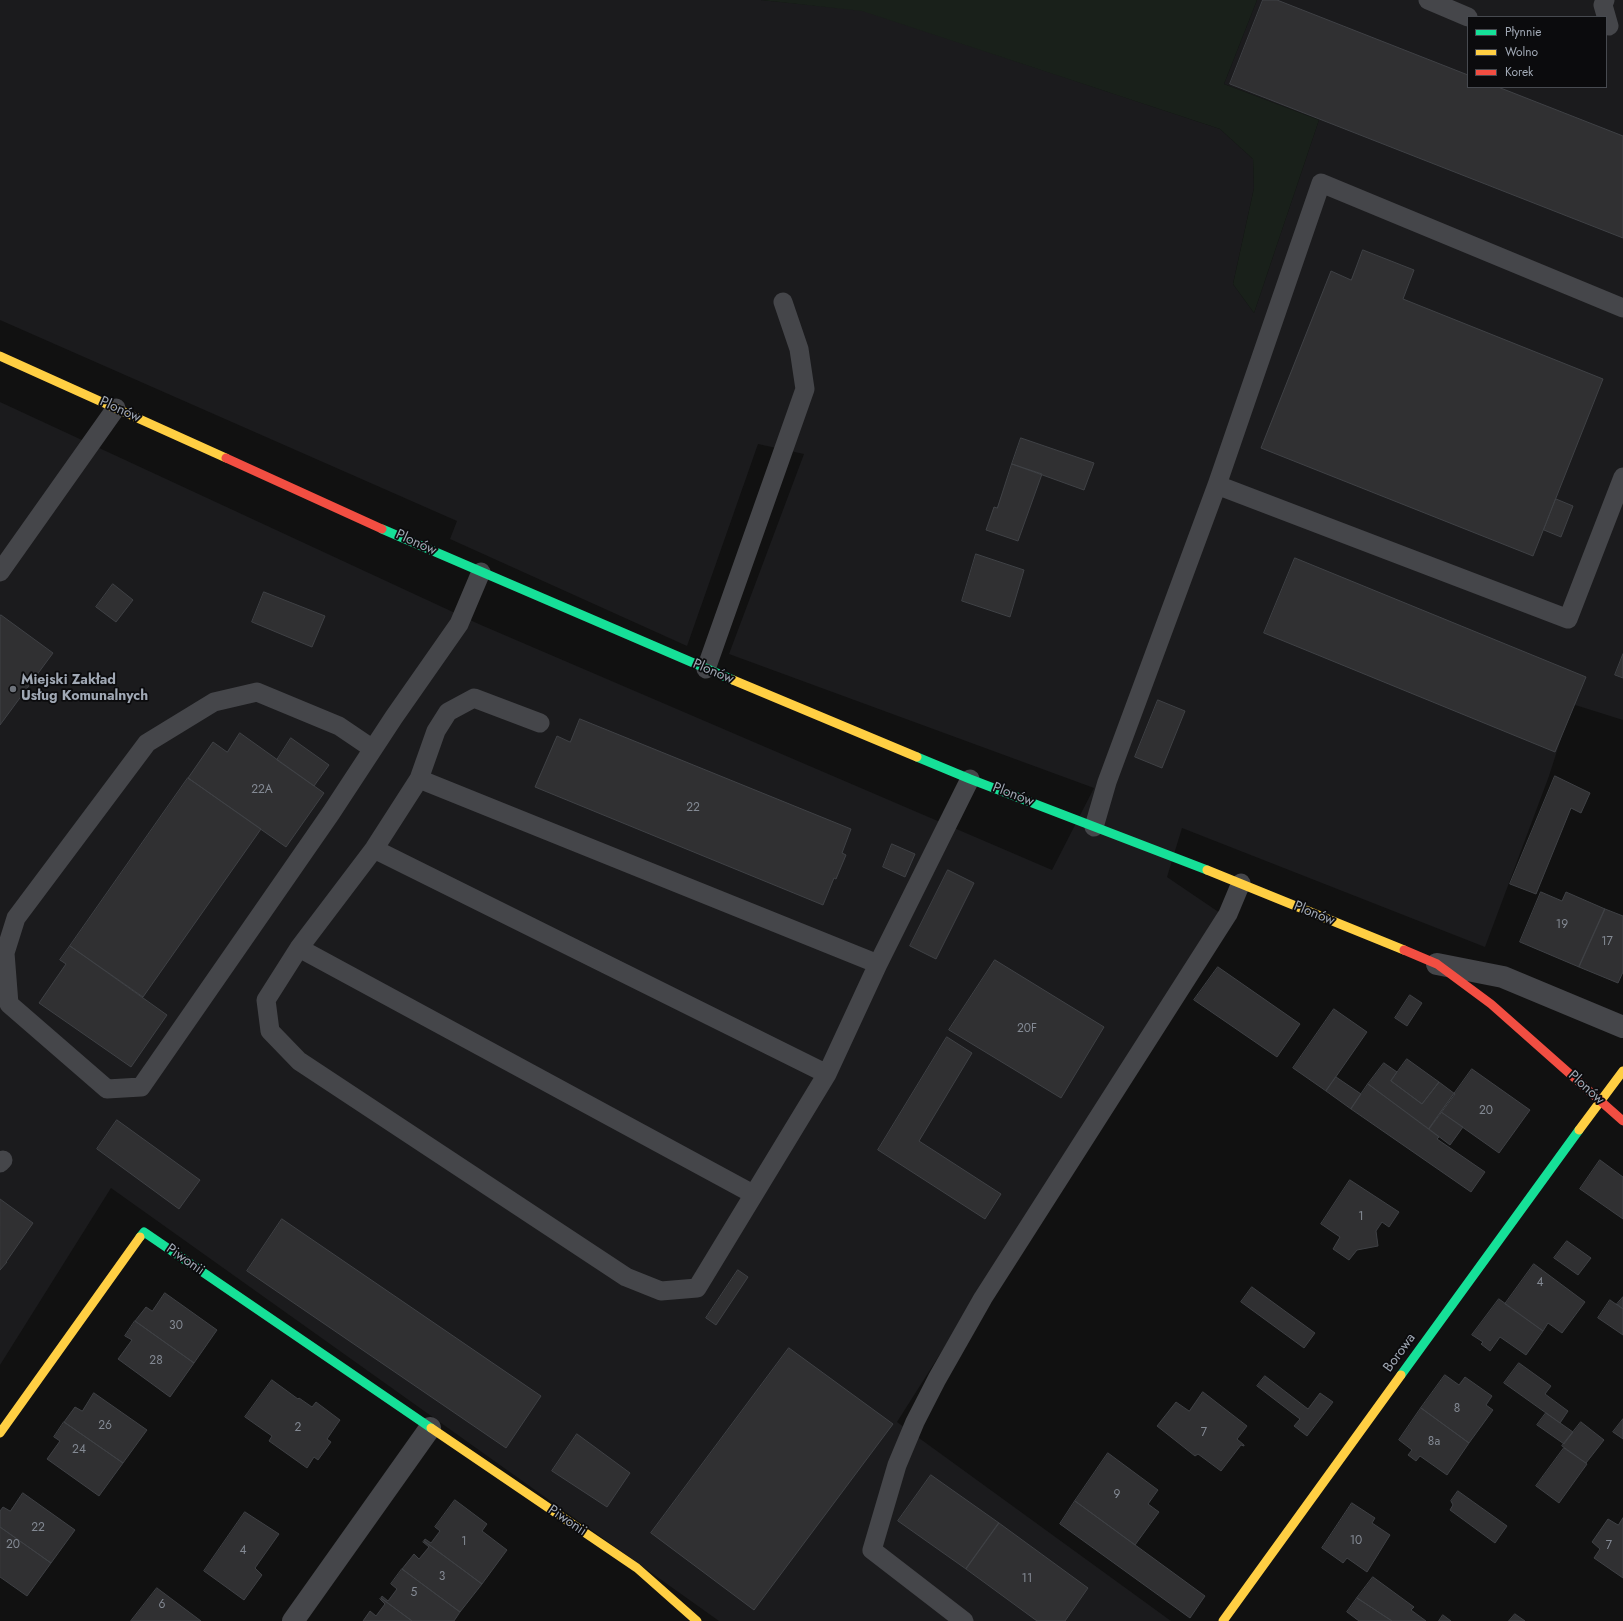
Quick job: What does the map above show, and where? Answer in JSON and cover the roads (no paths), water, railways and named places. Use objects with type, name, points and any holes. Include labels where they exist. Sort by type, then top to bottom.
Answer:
[{"type":"street","name":"Plonów","points":[[0,356],[481,572],[706,669],[970,779],[1241,883],[1437,964],[1503,977],[1623,1027]]},
{"type":"street","name":"Plonów","points":[[1437,964],[1490,1004],[1623,1121]]},
{"type":"street","name":"Borowa","points":[[1224,1621],[1623,1071]]},
{"type":"street","name":"Piwonii","points":[[0,1433],[144,1232],[637,1568],[697,1621]]},
{"type":"street","points":[[293,1621],[430,1428]]},
{"type":"lane","points":[[1428,0],[1467,17]]},
{"type":"lane","points":[[1605,0],[1603,5],[1613,29]]},
{"type":"lane","points":[[1094,827],[1108,782],[1217,485],[1321,183],[1623,308]]},
{"type":"lane","points":[[706,669],[805,388],[798,349],[783,302]]},
{"type":"lane","points":[[0,572],[116,408]]},
{"type":"lane","points":[[1217,485],[1568,619],[1623,477]]},
{"type":"lane","points":[[373,749],[339,726],[257,692],[214,702],[147,743],[16,918],[5,953],[9,1004],[107,1089],[141,1087],[331,813],[459,624],[481,572]]},
{"type":"lane","points":[[540,723],[474,698],[448,712],[436,731],[419,780],[374,849],[299,948],[266,1000],[270,1031],[299,1061],[626,1277],[661,1291],[697,1288],[827,1074],[878,964],[970,779]]},
{"type":"lane","points":[[419,780],[878,964]]},
{"type":"lane","points":[[374,849],[827,1074]]},
{"type":"lane","points":[[964,1621],[872,1550],[897,1465],[915,1422],[937,1379],[983,1298],[1228,914],[1241,883]]},
{"type":"lane","points":[[299,948],[753,1194]]},
{"type":"place","name":"Miejski Zakład Usług Komunalnych","points":[[13,689]]}]
